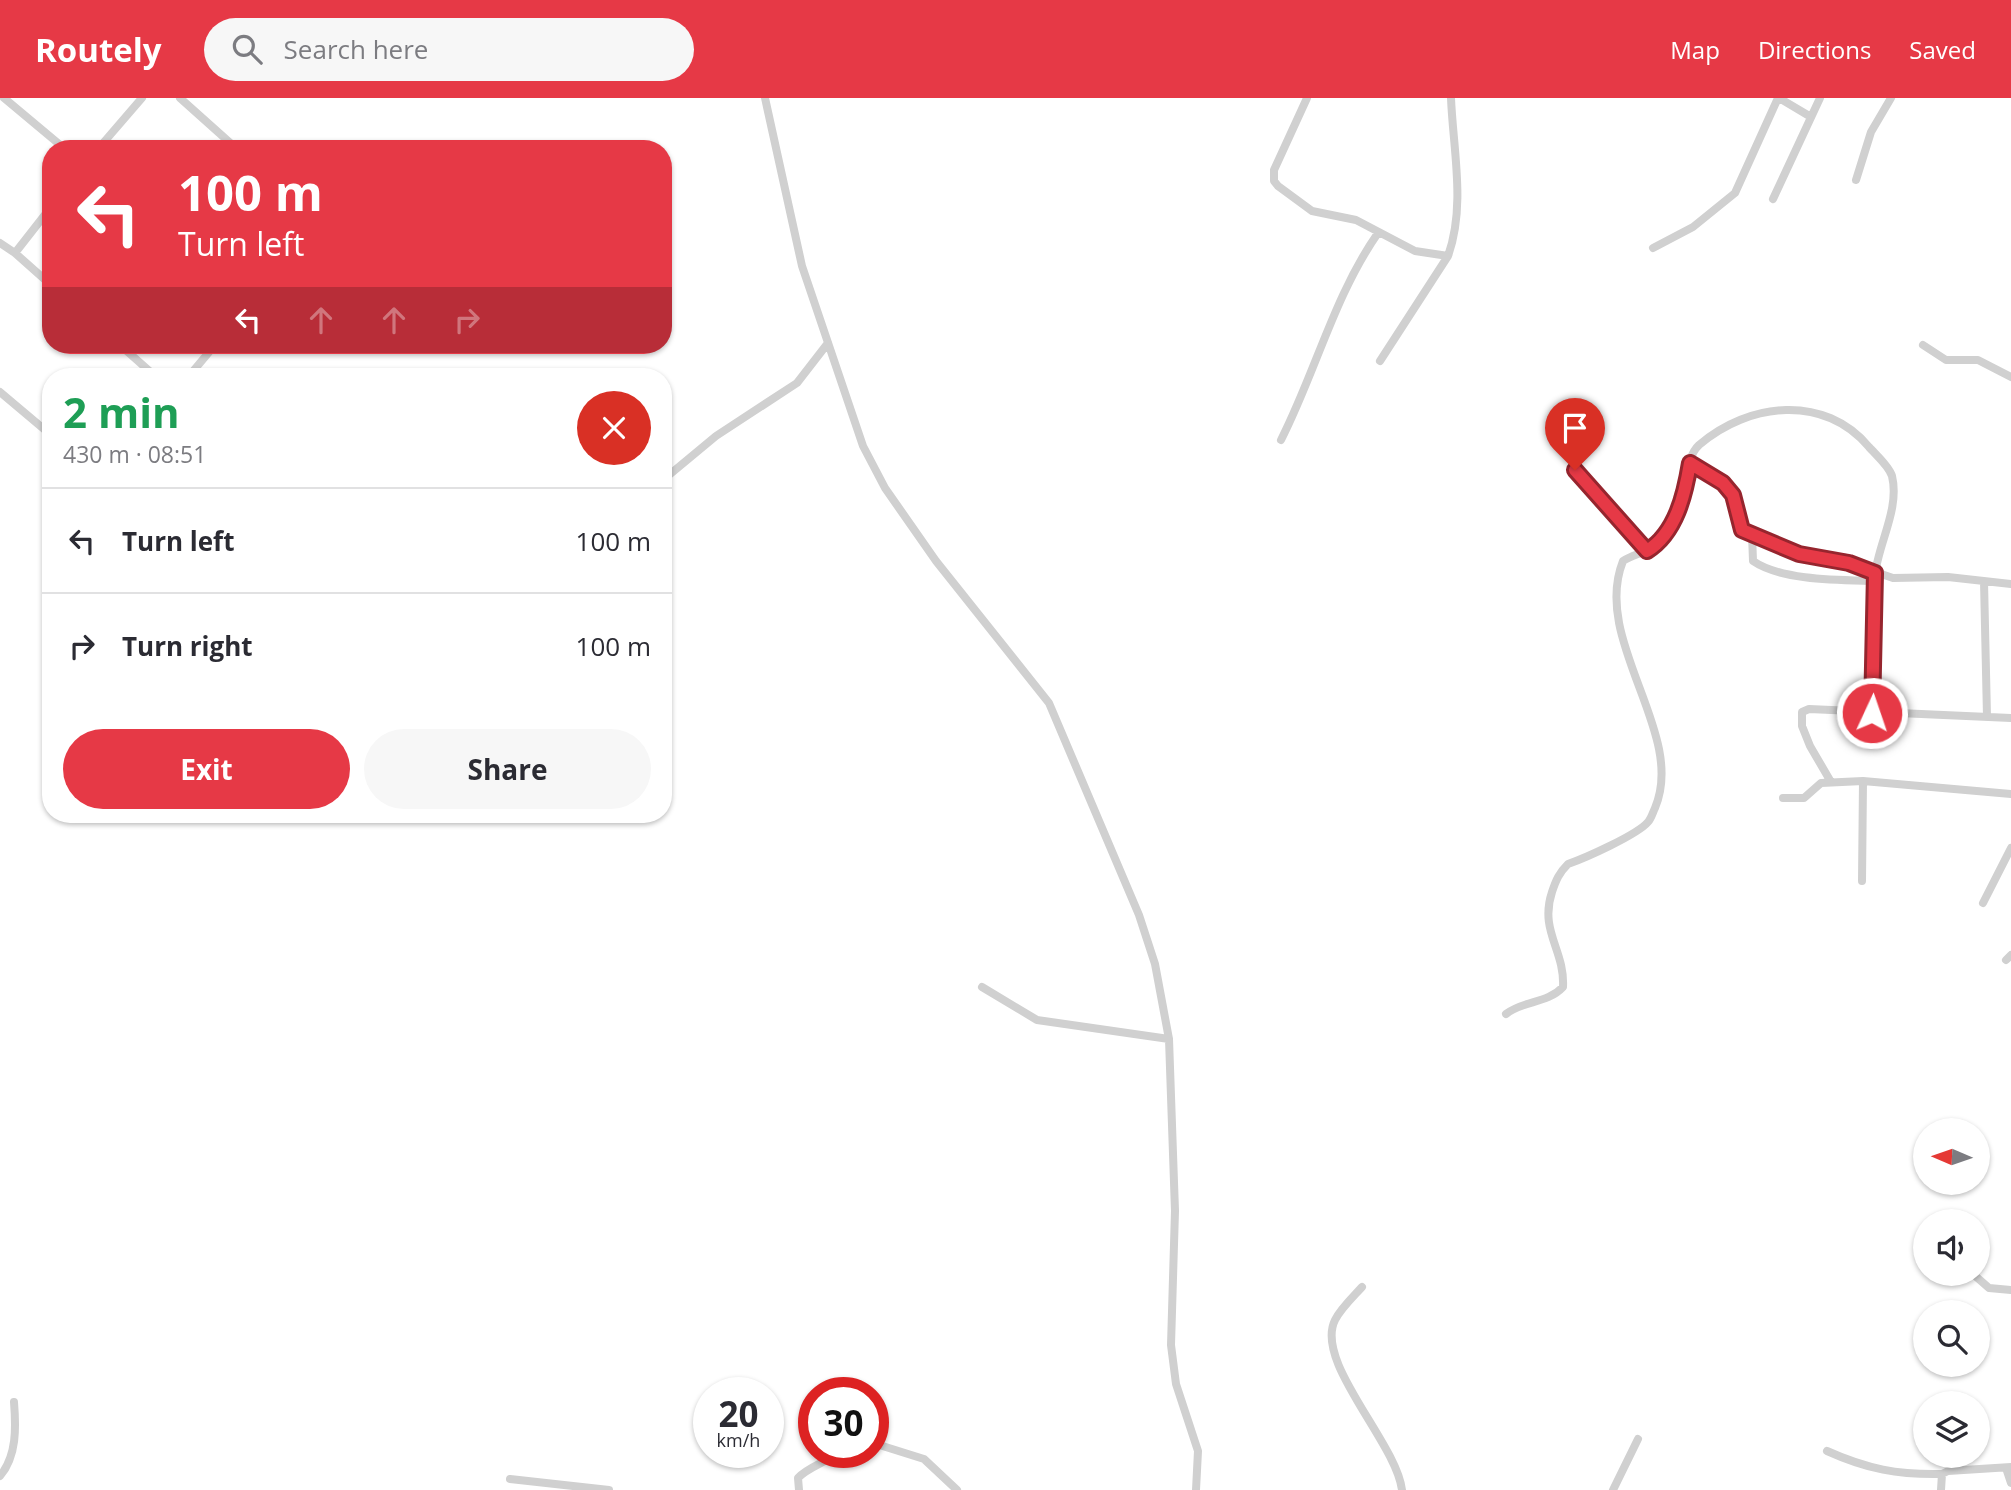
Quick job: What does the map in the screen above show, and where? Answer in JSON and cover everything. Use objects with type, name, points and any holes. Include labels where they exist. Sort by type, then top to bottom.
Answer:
[{"type":"street","points":[[4,98],[54,140]]},
{"type":"street","points":[[106,140],[142,98]]},
{"type":"street","points":[[180,98],[227,140]]},
{"type":"street","points":[[765,98],[802,266],[863,446],[885,488],[936,561],[1049,703],[1139,915],[1155,964],[1169,1039],[1175,1211],[1171,1345],[1176,1384],[1198,1451],[1196,1490]]},
{"type":"street","points":[[1307,98],[1274,170],[1274,181],[1312,211],[1345,216],[1415,251],[1448,256]]},
{"type":"street","points":[[1380,361],[1448,256],[1453,242],[1457,185],[1451,98]]},
{"type":"street","points":[[1653,248],[1693,227],[1735,192],[1778,98],[1811,117]]},
{"type":"street","points":[[1773,199],[1820,98]]},
{"type":"street","points":[[1856,180],[1871,132],[1891,98]]},
{"type":"street","points":[[15,253],[42,218]]},
{"type":"street","points":[[1282,440],[1300,403],[1345,289],[1378,233]]},
{"type":"street","points":[[0,243],[42,277]]},
{"type":"street","points":[[672,473],[716,436],[797,383],[828,343]]},
{"type":"street","points":[[1923,345],[1946,360],[1979,360],[2011,377]]},
{"type":"street","points":[[130,354],[146,368]]},
{"type":"street","points":[[195,368],[207,354]]},
{"type":"street","points":[[0,392],[42,427]]},
{"type":"street","points":[[1506,1014],[1517,1006],[1554,997],[1563,987],[1561,960],[1549,933],[1547,918],[1558,873],[1568,864],[1648,822],[1658,799],[1661,752],[1632,673],[1615,596],[1616,578],[1623,561],[1647,551],[1662,537],[1676,515],[1683,499],[1691,454],[1700,444],[1727,428],[1780,408],[1810,411],[1845,424],[1859,435],[1892,476],[1887,533],[1875,577],[1872,713]]},
{"type":"street","points":[[1690,463],[1723,483],[1733,495],[1741,528],[1799,554],[1849,563],[1875,577]]},
{"type":"street","points":[[1575,470],[1647,551]]},
{"type":"street","points":[[1752,534],[1754,561],[1771,569],[1835,580],[1948,577],[2011,584]]},
{"type":"street","points":[[1984,581],[1987,717]]},
{"type":"street","points":[[1831,782],[1802,726],[1802,712],[1809,709],[2011,718]]},
{"type":"street","points":[[1862,881],[1863,781]]},
{"type":"street","points":[[1783,799],[1804,798],[1821,783],[1863,781],[2011,794]]},
{"type":"street","points":[[1983,903],[2011,848]]},
{"type":"street","points":[[982,987],[1037,1020],[1169,1039]]},
{"type":"street","points":[[1987,1286],[2011,1290]]},
{"type":"street","points":[[1362,1287],[1335,1320],[1330,1344],[1354,1397],[1390,1456],[1402,1490]]},
{"type":"street","points":[[0,1476],[12,1451],[16,1425],[14,1402]]},
{"type":"street","points":[[1613,1490],[1638,1439]]},
{"type":"street","points":[[889,1448],[924,1458],[957,1490]]},
{"type":"street","points":[[1827,1451],[1863,1467],[1912,1475],[2009,1467],[2011,1483]]},
{"type":"street","points":[[799,1490],[798,1478],[814,1468]]},
{"type":"street","points":[[1941,1474],[1941,1490]]},
{"type":"street","points":[[510,1479],[609,1490]]},
{"type":"route","points":[[1575,470],[1647,551],[1655,546],[1676,515],[1683,499],[1690,463],[1723,483],[1733,495],[1742,530],[1799,554],[1849,563],[1875,573],[1872,713]]}]
